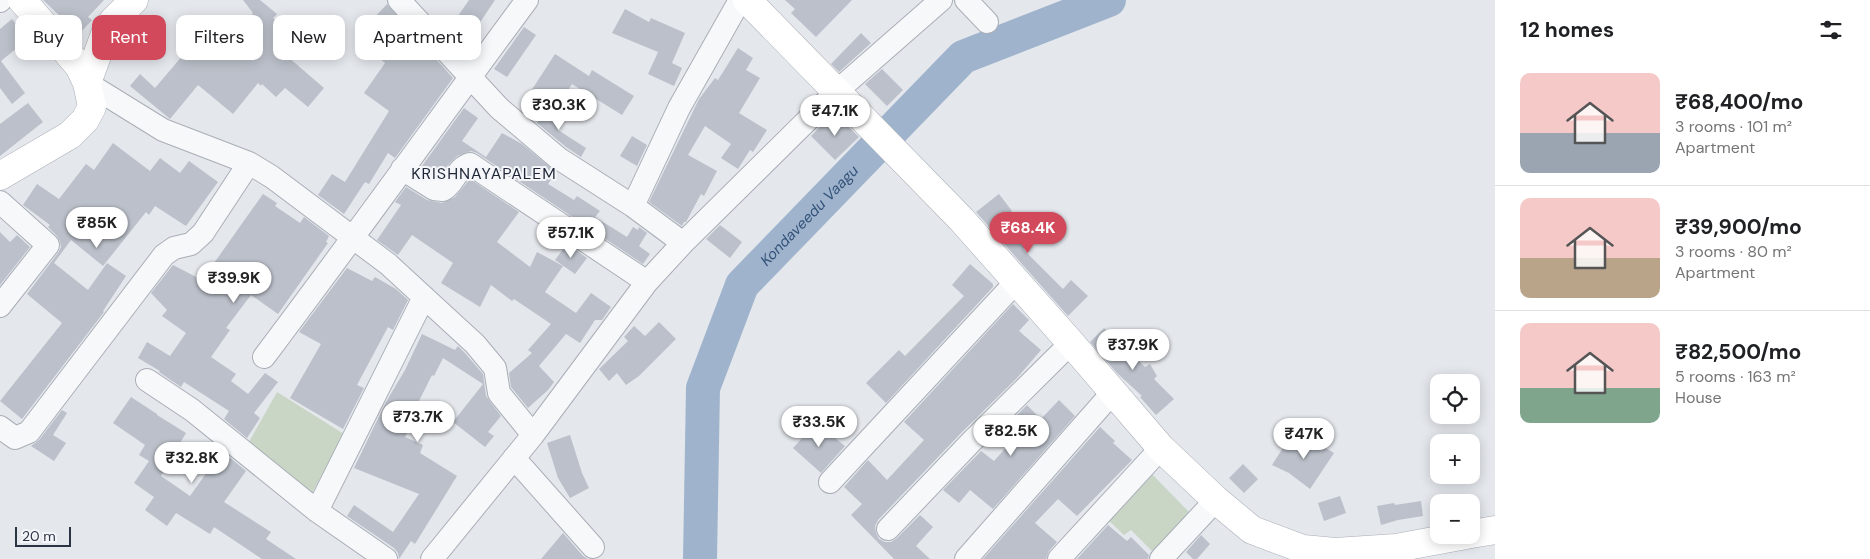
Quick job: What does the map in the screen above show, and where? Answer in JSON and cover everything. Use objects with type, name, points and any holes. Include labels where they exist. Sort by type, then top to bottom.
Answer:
[{"type":"main road","points":[[0,176],[70,135],[84,120],[92,107],[87,83],[79,66],[22,0]]},
{"type":"main road","points":[[87,83],[105,34],[113,21],[134,0]]},
{"type":"main road","points":[[747,0],[961,220],[1072,343],[1161,448],[1216,500],[1252,530],[1303,549],[1335,552],[1396,548],[1430,542]]},
{"type":"main road","points":[[1480,532],[1495,530]]},
{"type":"street","points":[[400,0],[499,108],[558,158],[632,206],[683,243]]},
{"type":"street","points":[[264,357],[527,0]]},
{"type":"street","points":[[632,206],[688,92],[740,0]]},
{"type":"street","points":[[442,555],[647,282],[683,243],[836,90],[941,0]]},
{"type":"street","points":[[966,0],[987,22]]},
{"type":"street","points":[[87,83],[163,130],[249,163],[272,177],[388,264],[475,344],[495,368],[499,393],[533,435]]},
{"type":"street","points":[[0,427],[15,438],[29,432],[164,255],[174,248],[191,244],[203,233],[249,163]]},
{"type":"street","points":[[402,169],[434,189],[443,190],[450,186],[462,167],[470,164],[647,282]]},
{"type":"street","points":[[0,202],[48,245],[0,306]]},
{"type":"street","points":[[830,482],[1016,282]]},
{"type":"street","points":[[316,511],[424,297]]},
{"type":"street","points":[[888,529],[972,441],[1072,343]]},
{"type":"street","points":[[147,380],[192,410],[316,511],[386,559]]},
{"type":"street","points":[[966,559],[1113,392]]},
{"type":"street","points":[[1059,559],[1161,448]]},
{"type":"street","points":[[514,458],[593,547]]},
{"type":"street","points":[[1161,559],[1216,500]]},
{"type":"green space","points":[[277,392],[344,434],[312,493],[245,449]]},
{"type":"green space","points":[[1148,470],[1190,513],[1154,553],[1131,530],[1124,535],[1105,517]]},
{"type":"building","points":[[43,0],[104,0],[88,17],[92,20],[82,31],[82,15],[59,15]]},
{"type":"building","points":[[243,0],[260,0],[277,14],[273,15],[273,60],[291,60],[324,88],[308,107],[285,88],[276,97],[262,84],[261,86],[258,83],[233,114],[198,85],[170,119],[130,86],[140,74],[155,88],[179,60],[263,60],[263,15],[251,15],[253,13]]},
{"type":"building","points":[[469,0],[495,0],[481,21],[481,15],[459,15]]},
{"type":"building","points":[[785,0],[852,0],[816,37],[791,13],[795,9]]},
{"type":"building","points":[[387,4],[396,15],[377,15]]},
{"type":"building","points":[[625,9],[649,22],[651,18],[685,33],[672,63],[682,68],[674,86],[648,74],[658,52],[612,33]]},
{"type":"building","points":[[12,19],[15,23],[15,50],[1,61],[25,93],[12,104],[0,88],[0,29]]},
{"type":"building","points":[[524,27],[536,35],[507,77],[494,69]]},
{"type":"building","points":[[861,33],[871,43],[839,72],[831,64]]},
{"type":"building","points":[[738,48],[753,58],[746,70],[760,78],[739,113],[767,130],[753,152],[750,150],[738,169],[721,158],[731,144],[705,126],[688,155],[717,171],[704,196],[701,194],[682,226],[649,202],[699,99],[715,78],[718,80]]},
{"type":"building","points":[[555,54],[589,76],[592,70],[634,96],[622,115],[572,84],[557,107],[531,91]]},
{"type":"building","points":[[381,60],[437,60],[453,78],[395,158],[388,153],[369,184],[365,182],[344,214],[318,195],[332,174],[345,182],[389,111],[364,93],[385,63]]},
{"type":"building","points":[[882,69],[903,90],[887,106],[865,84]]},
{"type":"building","points":[[28,103],[43,122],[0,156],[0,124]]},
{"type":"building","points":[[464,108],[478,118],[462,141],[486,157],[502,133],[522,144],[556,172],[548,184],[574,200],[577,196],[600,211],[595,217],[627,237],[633,227],[638,230],[639,227],[647,233],[639,246],[650,254],[643,264],[477,153],[471,151],[457,156],[439,176],[422,166]]},
{"type":"building","points":[[547,108],[565,120],[558,130],[586,148],[581,157],[537,123]]},
{"type":"building","points":[[834,113],[859,137],[835,160],[811,136]]},
{"type":"building","points":[[632,136],[647,145],[637,166],[620,156]]},
{"type":"building","points":[[113,143],[150,171],[160,158],[180,173],[189,161],[218,182],[186,226],[155,206],[149,215],[146,212],[103,266],[71,240],[54,263],[88,290],[107,263],[126,276],[104,312],[22,419],[0,401],[62,323],[27,294],[61,247],[57,236],[48,227],[50,225],[23,205],[37,184],[59,199],[86,164],[94,170]]},
{"type":"building","points":[[470,179],[519,212],[497,242],[530,267],[537,252],[563,266],[545,292],[576,313],[591,293],[611,307],[602,320],[595,320],[580,343],[566,334],[539,366],[554,382],[528,408],[511,387],[509,373],[532,353],[528,350],[551,324],[514,299],[512,301],[491,285],[480,307],[441,283],[453,263],[412,235],[398,255],[377,240],[401,205],[395,202],[406,187],[427,200],[442,203],[455,197]]},
{"type":"building","points":[[263,194],[277,203],[275,206],[300,223],[304,217],[329,236],[326,242],[328,243],[278,314],[251,295],[226,328],[230,330],[211,357],[236,374],[231,381],[248,394],[265,373],[278,382],[254,413],[260,418],[247,438],[224,419],[229,411],[184,382],[181,387],[160,371],[138,358],[147,342],[170,356],[186,333],[162,316],[167,310],[151,293],[173,265],[202,280]]},
{"type":"building","points":[[999,194],[1012,211],[1008,214],[1031,243],[1023,249],[1063,289],[1071,280],[1088,296],[1068,316],[976,212]]},
{"type":"building","points":[[720,225],[742,242],[730,258],[706,239]]},
{"type":"building","points":[[0,232],[10,242],[17,235],[30,247],[0,285]]},
{"type":"building","points":[[567,244],[587,258],[575,274],[555,260]]},
{"type":"building","points":[[970,264],[993,284],[993,287],[886,403],[866,383],[899,350],[905,356],[964,296],[952,285]]},
{"type":"building","points":[[347,268],[372,281],[375,277],[396,289],[408,300],[393,330],[388,327],[357,385],[364,388],[343,429],[290,398],[321,344],[299,332]]},
{"type":"building","points":[[1013,304],[1029,320],[1019,331],[1041,350],[1017,378],[962,432],[878,520],[875,526],[876,533],[879,539],[885,542],[891,542],[897,538],[920,515],[933,527],[916,546],[930,559],[894,559],[851,515],[862,504],[844,487],[868,460],[887,480],[924,440],[904,422]]},
{"type":"building","points":[[659,322],[676,339],[639,376],[626,385],[617,373],[609,381],[599,369],[628,341],[624,337],[634,326],[645,336]]},
{"type":"building","points":[[1104,328],[1145,367],[1150,364],[1157,376],[1154,379],[1174,399],[1156,415],[1140,397],[1142,396],[1117,373],[1090,342]]},
{"type":"building","points":[[422,334],[455,350],[458,346],[465,353],[483,374],[486,396],[501,416],[488,432],[494,436],[485,447],[453,422],[483,384],[443,358],[419,401],[423,403],[405,437],[423,445],[420,453],[457,476],[415,544],[411,541],[399,559],[398,553],[394,548],[347,516],[354,505],[393,532],[419,494],[354,468]]},
{"type":"building","points":[[131,397],[186,433],[161,476],[190,496],[222,451],[246,471],[224,502],[271,532],[266,539],[296,559],[262,559],[214,527],[210,534],[176,513],[167,526],[145,510],[154,497],[134,483],[149,461],[139,455],[145,445],[113,423]]},
{"type":"building","points":[[1059,400],[1075,416],[993,509],[970,490],[959,503],[943,490],[981,451],[994,461],[1019,433],[1009,423],[1027,405],[1041,419]]},
{"type":"building","points":[[62,410],[67,413],[53,435],[66,443],[54,461],[31,446],[39,440]]},
{"type":"building","points":[[816,423],[845,446],[821,473],[793,448]]},
{"type":"building","points":[[1100,427],[1115,441],[1113,443],[1132,460],[1077,516],[1058,499],[1035,523],[1057,542],[1049,551],[1046,559],[983,559]]},
{"type":"building","points":[[570,435],[582,473],[589,488],[570,498],[558,478],[547,443]]},
{"type":"building","points":[[1304,435],[1334,453],[1310,489],[1289,473],[1272,465],[1288,440],[1296,446]]},
{"type":"building","points":[[1243,464],[1258,479],[1244,493],[1229,478]]},
{"type":"building","points":[[1340,496],[1346,513],[1324,521],[1318,503]]},
{"type":"building","points":[[1421,501],[1423,516],[1381,525],[1377,506]]},
{"type":"building","points":[[1108,525],[1127,541],[1131,537],[1149,555],[1148,559],[1077,559]]},
{"type":"building","points":[[563,533],[583,556],[588,559],[541,559]]},
{"type":"building","points":[[1201,535],[1210,544],[1197,559],[1193,559],[1186,552]]},
{"type":"waterway","name":"Kondaveedu Vaagu","points":[[700,559],[703,388],[742,285],[963,57],[1109,0]]},
{"type":"district","name":"KRISHNAYAPALEM","points":[[484,173]]}]
